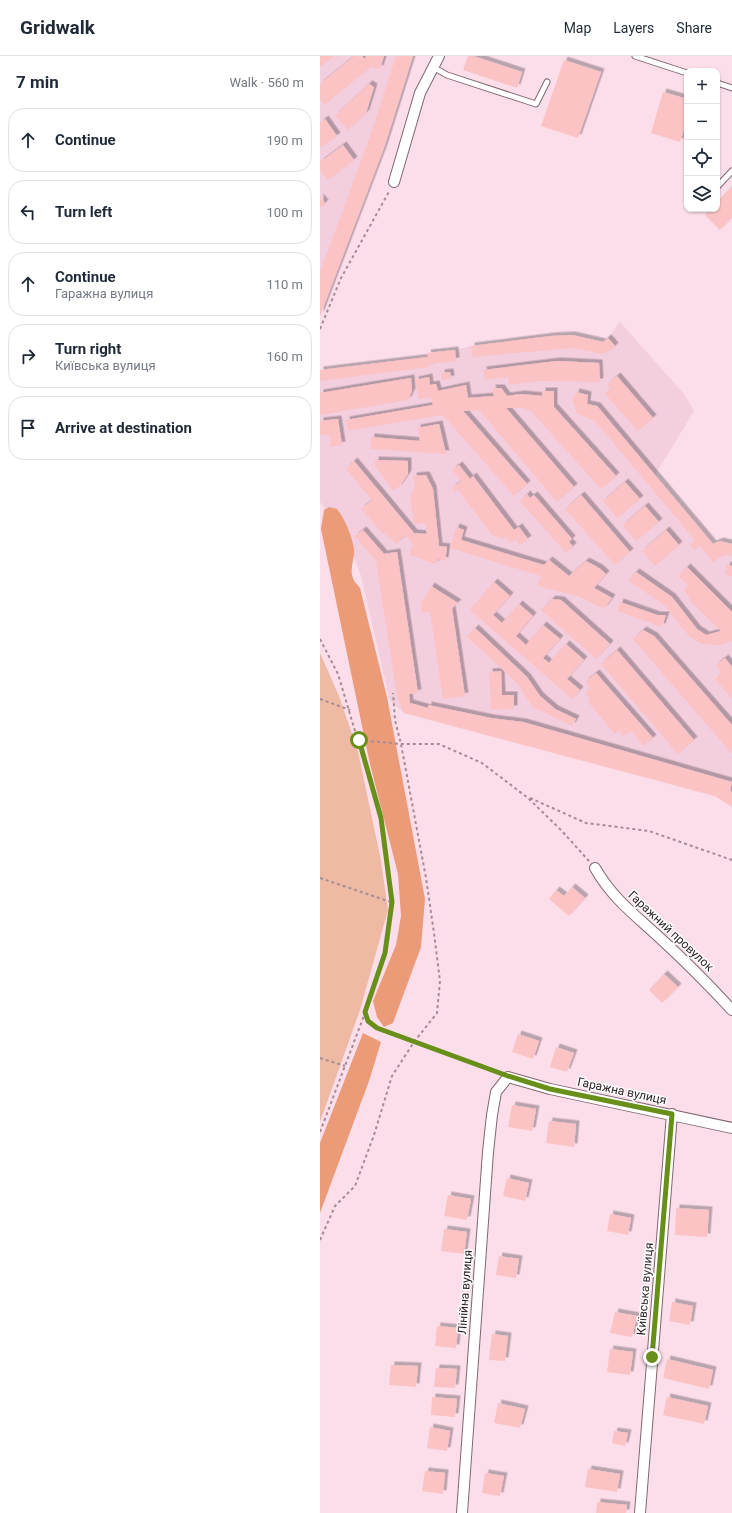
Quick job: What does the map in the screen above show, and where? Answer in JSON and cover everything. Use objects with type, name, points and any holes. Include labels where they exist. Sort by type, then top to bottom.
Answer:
[{"type":"street","points":[[394,182],[420,94],[439,56]]},
{"type":"street","name":"Гаражний провулок","points":[[595,868],[605,885],[626,909],[658,936],[700,976],[732,1010]]},
{"type":"street","name":"Гаражна вулиця","points":[[508,1076],[550,1089],[732,1128]]},
{"type":"street","name":"Лінійна вулиця","points":[[462,1513],[492,1115],[496,1092],[508,1076]]},
{"type":"street","name":"Київська вулиця","points":[[640,1513],[672,1114]]},
{"type":"lane","points":[[635,56],[684,72]]},
{"type":"lane","points":[[434,67],[447,75],[536,104],[547,82]]},
{"type":"lane","points":[[720,84],[732,88]]},
{"type":"lane","points":[[720,184],[732,170]]},
{"type":"path","points":[[320,329],[341,278],[394,182]]},
{"type":"path","points":[[320,639],[338,674],[359,740],[381,818],[392,902],[385,953],[365,1012],[320,1132]]},
{"type":"path","points":[[320,1240],[335,1206],[355,1186],[374,1135],[392,1076],[414,1042],[437,1013],[440,981],[426,878],[401,744],[395,720],[393,693]]},
{"type":"path","points":[[320,699],[350,710]]},
{"type":"path","points":[[359,740],[401,744],[439,744],[482,763],[528,798],[561,830],[595,868]]},
{"type":"path","points":[[528,798],[586,823],[649,831],[732,860]]},
{"type":"path","points":[[320,878],[392,902]]},
{"type":"path","points":[[365,1012],[368,1021],[377,1028],[508,1076]]},
{"type":"path","points":[[320,1058],[344,1066]]},
{"type":"shaded area","points":[[320,56],[413,56],[384,148],[320,316]]},
{"type":"shaded area","points":[[620,322],[684,394],[694,411],[655,475],[713,544],[720,541],[732,544],[732,807],[715,796],[404,713],[390,701],[361,576],[347,538],[320,502],[320,370],[427,357],[427,353],[551,336],[572,335],[603,342],[608,338]]},
{"type":"shaded area","points":[[329,507],[337,509],[340,513],[352,539],[354,553],[352,575],[354,581],[360,588],[387,697],[425,899],[421,947],[393,1023],[384,1027],[377,1017],[373,1001],[396,945],[401,916],[398,874],[370,764],[321,529],[324,510]]},
{"type":"shaded area","points":[[320,653],[339,696],[358,751],[381,861],[388,910],[360,1010],[320,1122]]},
{"type":"shaded area","points":[[363,1033],[381,1042],[369,1081],[320,1213],[320,1143]]},
{"type":"building","points":[[320,56],[335,56],[320,67]]},
{"type":"building","points":[[354,56],[362,56],[365,59],[366,56],[384,56],[380,69],[371,67],[324,105],[320,99],[320,84]]},
{"type":"building","points":[[396,56],[413,56],[384,148],[320,316],[320,272],[368,142]]},
{"type":"building","points":[[468,56],[473,56],[522,72],[517,88],[463,70]]},
{"type":"building","points":[[564,60],[601,72],[578,138],[541,126]]},
{"type":"building","points":[[369,84],[374,87],[366,113],[348,130],[335,116]]},
{"type":"building","points":[[663,92],[684,98],[684,129],[680,142],[651,133]]},
{"type":"building","points":[[325,119],[337,136],[320,148],[320,123]]},
{"type":"building","points":[[343,145],[354,160],[328,180],[320,170],[320,162]]},
{"type":"building","points":[[732,186],[732,217],[720,230],[705,215],[708,212],[720,212],[720,199]]},
{"type":"building","points":[[320,197],[325,203],[320,208]]},
{"type":"building","points":[[572,335],[603,342],[608,338],[615,346],[603,354],[572,348],[473,357],[471,346],[551,336]]},
{"type":"building","points":[[455,350],[456,361],[430,364],[430,367],[320,381],[320,370],[428,357],[427,353]]},
{"type":"building","points":[[557,361],[599,363],[600,382],[538,381],[509,385],[508,377],[485,380],[483,370]]},
{"type":"building","points":[[450,372],[451,379],[442,380],[441,373]]},
{"type":"building","points":[[617,376],[653,418],[638,431],[605,394],[611,389],[607,385]]},
{"type":"building","points":[[429,377],[430,385],[436,384],[438,391],[466,385],[468,398],[494,396],[492,388],[501,388],[507,396],[521,394],[542,396],[542,391],[554,391],[554,407],[616,476],[601,489],[531,411],[523,408],[506,408],[574,487],[557,502],[480,411],[463,411],[527,484],[514,496],[443,415],[348,431],[346,420],[433,405],[431,397],[419,399],[415,380]]},
{"type":"building","points":[[411,378],[412,391],[408,400],[320,415],[320,393]]},
{"type":"building","points":[[576,392],[588,395],[587,404],[597,406],[713,544],[720,541],[732,544],[732,556],[722,556],[713,562],[700,546],[694,550],[690,545],[695,540],[595,421],[577,414],[573,401]]},
{"type":"building","points":[[338,419],[342,445],[331,447],[329,434],[320,435],[320,421]]},
{"type":"building","points":[[439,424],[446,454],[370,449],[371,437],[420,441],[417,428]]},
{"type":"building","points":[[375,460],[408,461],[408,474],[399,487],[393,490],[375,466]]},
{"type":"building","points":[[354,461],[414,533],[427,534],[425,523],[414,524],[410,499],[412,490],[415,489],[413,476],[426,475],[433,489],[439,546],[447,547],[445,561],[437,559],[436,564],[409,555],[413,544],[405,535],[397,544],[384,533],[383,534],[361,509],[372,500],[346,469]]},
{"type":"building","points":[[459,465],[470,479],[473,476],[514,530],[519,527],[528,539],[520,545],[515,539],[511,543],[506,536],[502,539],[492,535],[458,490],[455,492],[452,488],[461,481],[452,470]]},
{"type":"building","points":[[625,482],[640,499],[617,518],[603,501]]},
{"type":"building","points":[[527,494],[530,498],[534,495],[572,539],[569,542],[573,546],[566,553],[520,501]]},
{"type":"building","points":[[581,495],[630,552],[615,565],[565,509]]},
{"type":"building","points":[[645,506],[659,522],[636,541],[623,525]]},
{"type":"building","points":[[456,527],[464,530],[461,540],[544,565],[549,560],[569,576],[586,561],[599,568],[606,574],[594,588],[612,598],[604,609],[578,596],[537,586],[541,576],[450,548]]},
{"type":"building","points":[[363,530],[384,554],[397,552],[418,693],[409,694],[410,703],[428,708],[428,705],[491,718],[523,722],[732,782],[730,791],[732,792],[732,807],[715,796],[404,713],[397,696],[376,561],[355,536]]},
{"type":"building","points":[[666,530],[679,545],[655,566],[642,551]]},
{"type":"building","points":[[727,565],[732,566],[732,576],[725,574]]},
{"type":"building","points":[[687,567],[732,612],[732,641],[718,645],[701,644],[689,636],[665,606],[628,580],[636,572],[672,597],[697,629],[706,635],[721,631],[692,603],[684,590],[688,585],[678,576]]},
{"type":"building","points":[[494,582],[510,596],[493,615],[502,623],[519,604],[533,616],[516,636],[526,645],[543,625],[560,639],[543,658],[549,663],[566,644],[584,660],[567,679],[580,690],[572,699],[470,610]]},
{"type":"building","points":[[431,586],[458,603],[452,608],[465,696],[443,699],[430,612],[422,613],[421,604]]},
{"type":"building","points":[[552,599],[561,600],[610,644],[596,659],[541,610]]},
{"type":"building","points":[[620,602],[657,615],[666,615],[662,627],[617,611]]},
{"type":"building","points":[[475,628],[527,677],[540,696],[555,709],[576,719],[572,726],[533,707],[517,683],[467,637]]},
{"type":"building","points":[[643,630],[654,636],[732,725],[732,754],[633,639]]},
{"type":"building","points":[[617,650],[694,740],[678,754],[601,664]]},
{"type":"building","points":[[725,658],[732,667],[732,699],[715,679],[722,672],[716,665]]},
{"type":"building","points":[[501,671],[502,695],[514,695],[514,709],[491,710],[489,672]]},
{"type":"building","points":[[596,673],[653,738],[644,746],[630,730],[624,736],[619,731],[615,734],[588,702],[591,700],[585,693],[590,688],[585,682]]},
{"type":"building","points":[[572,887],[585,898],[569,916],[549,899],[556,890],[564,896]]},
{"type":"building","points":[[664,974],[678,987],[662,1003],[649,990]]},
{"type":"building","points":[[518,1034],[539,1041],[533,1059],[512,1052]]},
{"type":"building","points":[[556,1047],[574,1053],[567,1072],[550,1067]]},
{"type":"building","points":[[512,1105],[536,1109],[532,1131],[508,1127]]},
{"type":"building","points":[[549,1121],[576,1124],[574,1147],[546,1143]]},
{"type":"building","points":[[507,1178],[529,1183],[525,1201],[503,1196]]},
{"type":"building","points":[[448,1195],[471,1199],[467,1220],[444,1216]]},
{"type":"building","points":[[676,1208],[709,1210],[707,1237],[675,1235]]},
{"type":"building","points":[[610,1214],[631,1218],[628,1235],[607,1231]]},
{"type":"building","points":[[444,1229],[467,1232],[464,1254],[441,1251]]},
{"type":"building","points":[[499,1256],[519,1259],[516,1278],[496,1275]]},
{"type":"building","points":[[672,1302],[693,1306],[690,1325],[669,1321]]},
{"type":"building","points":[[615,1312],[637,1316],[632,1337],[610,1333]]},
{"type":"building","points":[[437,1326],[458,1328],[456,1348],[435,1346]]},
{"type":"building","points":[[492,1334],[508,1336],[505,1361],[489,1360]]},
{"type":"building","points":[[610,1349],[633,1352],[630,1375],[607,1372]]},
{"type":"building","points":[[667,1359],[713,1370],[709,1389],[663,1378]]},
{"type":"building","points":[[391,1365],[418,1366],[416,1387],[389,1385]]},
{"type":"building","points":[[436,1368],[457,1369],[455,1388],[434,1387]]},
{"type":"building","points":[[432,1397],[457,1399],[455,1417],[431,1415]]},
{"type":"building","points":[[667,1397],[708,1406],[704,1424],[663,1415]]},
{"type":"building","points":[[498,1403],[525,1409],[520,1428],[494,1423]]},
{"type":"building","points":[[430,1427],[450,1431],[447,1451],[427,1448]]},
{"type":"building","points":[[614,1431],[628,1433],[625,1446],[612,1443]]},
{"type":"building","points":[[588,1469],[620,1474],[617,1492],[585,1487]]},
{"type":"building","points":[[425,1471],[445,1473],[443,1494],[422,1491]]},
{"type":"building","points":[[485,1473],[504,1476],[500,1496],[482,1493]]},
{"type":"building","points":[[597,1502],[627,1505],[626,1513],[596,1513]]},
{"type":"route","points":[[359,740],[381,818],[392,902],[385,953],[365,1012],[368,1021],[377,1028],[414,1042],[508,1076],[550,1089],[672,1114],[652,1357]]}]
